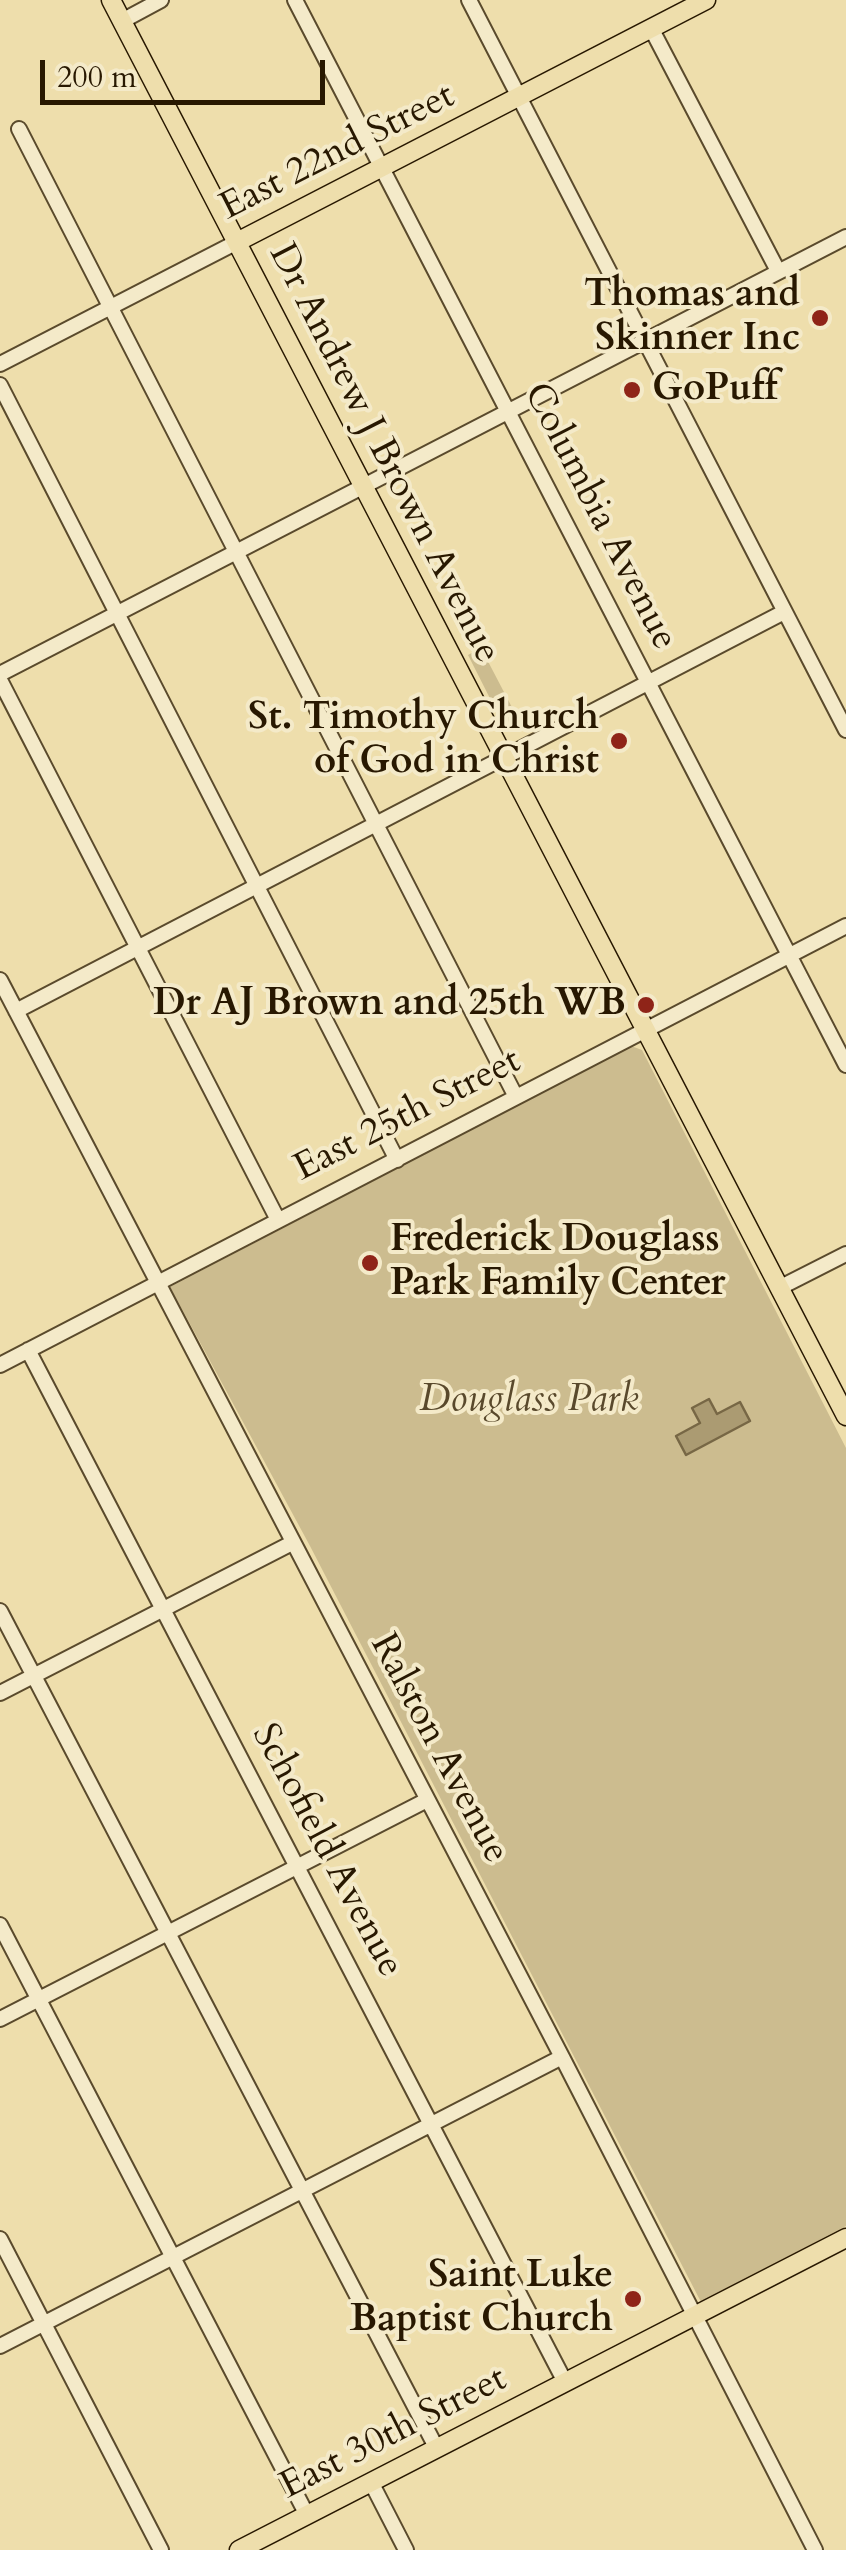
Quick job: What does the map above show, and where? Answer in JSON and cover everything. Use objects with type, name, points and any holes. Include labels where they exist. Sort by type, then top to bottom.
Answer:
[{"type":"main road","name":"Dr Andrew J Brown Avenue","points":[[111,0],[846,1416]]},
{"type":"main road","name":"East 22nd Street","points":[[237,242],[706,0]]},
{"type":"main road","name":"East 30th Street","points":[[239,2550],[846,2238]]},
{"type":"street","points":[[122,21],[161,0]]},
{"type":"street","name":"Columbia Avenue","points":[[295,0],[846,1065]]},
{"type":"street","points":[[469,0],[846,730]]},
{"type":"street","points":[[651,28],[778,271]]},
{"type":"street","points":[[18,128],[516,1097]]},
{"type":"street","points":[[278,1220],[0,677],[846,237]]},
{"type":"street","name":"East 22nd Street","points":[[0,364],[237,242]]},
{"type":"street","points":[[0,386],[397,1160]]},
{"type":"street","points":[[16,1011],[784,612]]},
{"type":"street","name":"East 25th Street","points":[[0,1364],[846,926]]},
{"type":"street","name":"Ralston Avenue","points":[[0,980],[815,2550]]},
{"type":"street","points":[[779,1288],[846,1254]]},
{"type":"street","name":"Schofield Avenue","points":[[28,1350],[565,2382]]},
{"type":"street","points":[[0,1693],[292,1543]]},
{"type":"street","points":[[0,1611],[437,2449]]},
{"type":"street","points":[[0,2019],[428,1800]]},
{"type":"street","points":[[0,1925],[307,2515]]},
{"type":"street","points":[[0,2346],[562,2057]]},
{"type":"street","points":[[0,2239],[161,2550]]},
{"type":"street","points":[[371,2482],[406,2550]]},
{"type":"green space","points":[[481,648],[517,717],[503,724],[468,655]]},
{"type":"green space","name":"Douglass Park","points":[[631,1046],[642,1050],[846,1448],[846,2226],[701,2302],[310,1546],[170,1287]]},
{"type":"shaded area","points":[[709,1399],[717,1414],[740,1402],[750,1421],[686,1455],[676,1436],[700,1423],[692,1408]]},
{"type":"place","name":"Thomas and Skinner Inc","points":[[820,318]]},
{"type":"place","name":"GoPuff","points":[[632,390]]},
{"type":"place","name":"St. Timothy Church of God in Christ","points":[[619,741]]},
{"type":"place","name":"Dr AJ Brown and 25th WB","points":[[646,1005]]},
{"type":"place","name":"Frederick Douglass Park Family Center","points":[[370,1263]]},
{"type":"place","name":"Saint Luke Baptist Church","points":[[633,2299]]}]
